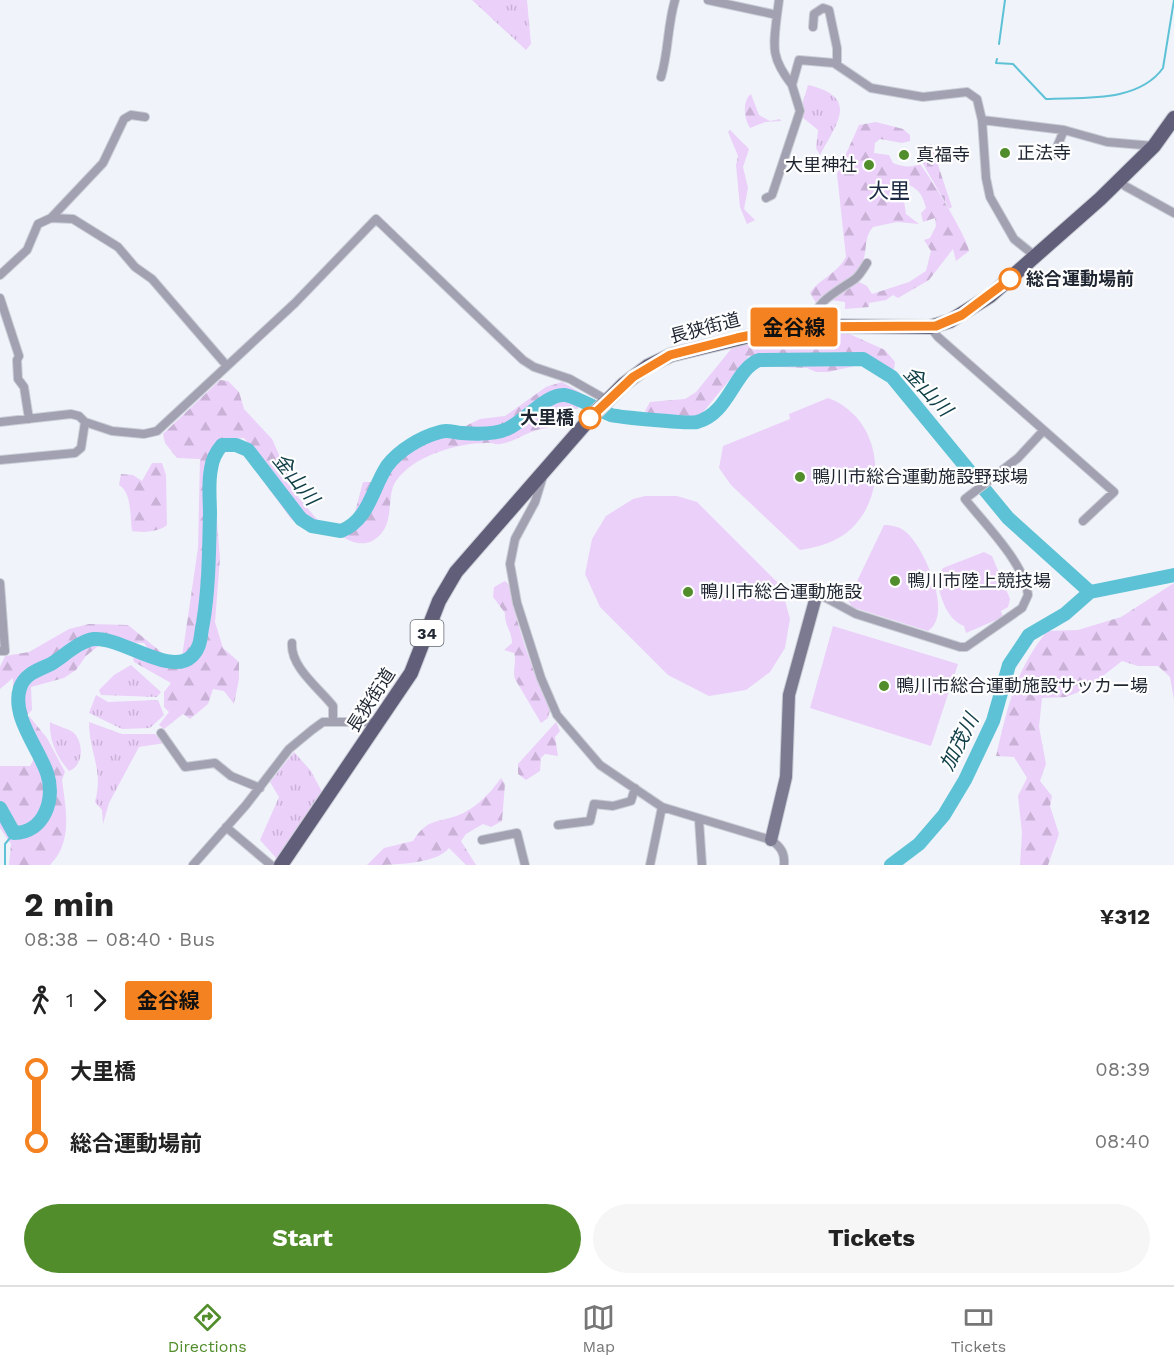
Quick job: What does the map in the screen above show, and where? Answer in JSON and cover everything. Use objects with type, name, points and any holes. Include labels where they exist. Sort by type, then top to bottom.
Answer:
[{"type":"main road","name":"長狭街道","points":[[281,865],[415,666],[436,607],[448,582],[593,415],[643,369],[664,357],[765,331],[811,326],[930,327],[950,321],[968,312],[1120,180],[1154,146],[1174,118]]},
{"type":"street","points":[[661,77],[669,48],[667,31],[675,0]]},
{"type":"street","points":[[708,0],[777,15]]},
{"type":"street","points":[[766,198],[772,195],[800,111],[792,86],[777,66],[774,45],[779,0]]},
{"type":"street","points":[[813,27],[814,14],[823,8],[829,10],[836,40],[837,65]]},
{"type":"street","points":[[792,86],[799,60],[837,65],[871,88],[923,97],[967,92],[977,99],[982,120],[986,178],[990,197],[1014,239],[1035,256]]},
{"type":"street","points":[[0,275],[27,250],[38,224],[51,218],[103,163],[124,118],[131,115],[145,117]]},
{"type":"street","points":[[982,120],[1064,130],[1107,142],[1154,146]]},
{"type":"street","points":[[1054,154],[1064,130]]},
{"type":"street","points":[[1120,180],[1125,186],[1174,213]]},
{"type":"street","points":[[51,218],[73,219],[118,247],[135,267],[152,279],[227,366]]},
{"type":"street","points":[[0,422],[71,414],[80,416],[85,422],[112,431],[144,434],[157,431],[295,303],[376,219],[524,360],[534,367],[570,379],[607,401]]},
{"type":"street","points":[[811,326],[814,314],[832,293],[857,278],[867,263]]},
{"type":"street","points":[[0,298],[19,356],[16,360],[18,380],[24,387],[29,419]]},
{"type":"street","points":[[930,327],[938,337],[1114,492],[1083,521]]},
{"type":"street","points":[[0,460],[75,453],[81,448],[85,422]]},
{"type":"street","points":[[771,840],[786,777],[789,695],[818,593],[856,614],[966,647],[1022,608],[1028,595],[1024,578],[965,499],[996,476],[1043,431]]},
{"type":"street","points":[[545,470],[539,492],[515,539],[511,555],[511,572],[517,603],[541,678],[557,715],[600,765],[662,807],[771,840],[781,847],[784,865]]},
{"type":"street","points":[[0,583],[5,651],[0,651]]},
{"type":"street","points":[[292,643],[293,653],[303,672],[333,706],[333,722]]},
{"type":"street","points":[[193,865],[260,788],[289,749],[323,722],[379,722]]},
{"type":"street","points":[[160,733],[185,767],[215,763],[231,776],[260,788]]},
{"type":"street","points":[[558,825],[590,821],[594,804],[613,806],[631,801],[634,788]]},
{"type":"street","points":[[650,865],[662,807]]},
{"type":"street","points":[[699,820],[702,865]]},
{"type":"street","points":[[226,827],[271,865]]},
{"type":"street","points":[[482,840],[485,837],[517,833],[525,865]]},
{"type":"green space","points":[[472,0],[527,0],[531,44],[526,50]]},
{"type":"green space","points":[[808,85],[834,96],[839,104],[840,112],[837,122],[820,155],[816,148],[818,130],[802,117],[802,105]]},
{"type":"green space","points":[[751,94],[759,115],[770,121],[780,119],[781,121],[765,122],[750,128],[745,110],[746,101]]},
{"type":"green space","points":[[876,122],[903,129],[910,135],[910,141],[902,143],[880,139],[875,143],[874,153],[889,155],[893,163],[900,165],[920,164],[956,222],[969,251],[956,261],[953,249],[929,280],[898,298],[893,295],[886,300],[869,303],[869,307],[845,309],[845,302],[831,300],[833,295],[859,282],[867,286],[872,294],[909,282],[926,271],[931,251],[924,240],[930,238],[936,226],[935,218],[923,222],[921,213],[926,208],[924,200],[909,185],[902,188],[906,214],[919,224],[897,222],[873,227],[868,236],[864,259],[858,270],[816,303],[810,293],[846,257],[837,174],[859,125]]},
{"type":"green space","points":[[730,130],[749,149],[743,167],[748,188],[744,209],[755,220],[747,224],[740,207],[736,165],[738,156],[728,132]]},
{"type":"green space","points":[[931,144],[952,207],[949,209],[918,155]]},
{"type":"green space","points":[[845,332],[885,350],[895,362],[894,369],[888,369],[873,362],[828,372],[816,372],[807,368],[758,366],[749,356],[700,416],[688,420],[648,414],[645,411],[650,402],[685,399],[696,392],[736,343],[777,334]]},
{"type":"green space","points":[[220,380],[228,381],[239,392],[244,409],[272,439],[298,497],[321,524],[306,529],[291,519],[262,479],[257,454],[244,438],[231,439],[213,472],[220,558],[215,622],[223,648],[239,662],[239,679],[234,704],[224,691],[213,689],[208,704],[190,719],[183,714],[164,729],[159,725],[169,712],[164,707],[164,692],[171,683],[134,662],[133,658],[148,649],[144,643],[102,643],[86,656],[76,670],[64,678],[31,687],[32,710],[27,715],[19,712],[13,695],[13,678],[0,689],[0,667],[5,656],[29,652],[69,629],[89,624],[128,625],[171,660],[182,657],[198,548],[200,459],[177,458],[165,443],[163,434]]},
{"type":"green space","points":[[562,382],[583,394],[584,399],[577,409],[562,408],[548,428],[506,443],[462,445],[424,458],[404,472],[396,481],[391,494],[386,527],[381,534],[370,542],[361,543],[352,542],[340,535],[355,512],[363,482],[373,482],[404,445],[424,433],[448,426],[458,439],[459,429],[480,419],[505,416],[546,387]]},
{"type":"green space","name":"鴨川市総合運動施設野球場","points":[[828,398],[846,408],[860,421],[869,438],[874,456],[875,476],[872,495],[864,513],[846,534],[827,543],[800,550],[731,485],[719,468],[723,446],[790,419],[789,414]]},
{"type":"green space","points":[[152,463],[162,463],[166,475],[167,525],[150,531],[132,531],[128,499],[119,485],[121,474],[133,475],[142,481]]},
{"type":"green space","name":"鴨川市総合運動施設","points":[[645,496],[677,496],[697,502],[781,586],[790,619],[785,648],[770,672],[746,690],[709,696],[668,675],[600,607],[585,574],[592,539],[606,516],[633,499]]},
{"type":"green space","name":"鴨川市陸上競技場","points":[[884,525],[890,525],[906,532],[921,551],[928,565],[934,581],[938,610],[935,622],[928,631],[852,607],[848,600]]},
{"type":"green space","points":[[984,552],[992,556],[1010,599],[1008,607],[1001,611],[1003,617],[966,633],[964,626],[949,613],[942,600],[936,579],[943,568]]},
{"type":"green space","points":[[505,581],[509,585],[526,648],[550,710],[548,718],[541,723],[515,679],[514,653],[504,650],[512,643],[512,639],[505,613],[493,597],[494,587]]},
{"type":"green space","points":[[1174,583],[1174,700],[1170,677],[1158,666],[1138,666],[1122,661],[1086,689],[1066,697],[1042,698],[1039,727],[1046,764],[1040,781],[1052,796],[1050,806],[1059,834],[1048,865],[1020,865],[1022,833],[1018,796],[1027,778],[1014,757],[996,756],[1014,690],[1027,661],[1047,631],[1078,630],[1121,617]]},
{"type":"green space","name":"鴨川市総合運動施設サッカー場","points":[[833,626],[958,664],[931,746],[810,708]]},
{"type":"green space","points":[[131,665],[161,692],[157,697],[101,695],[99,690],[114,675]]},
{"type":"green space","points":[[96,695],[108,702],[158,700],[164,715],[150,728],[122,729],[89,713]]},
{"type":"green space","points":[[29,716],[47,738],[65,772],[62,780],[66,814],[65,836],[57,856],[50,865],[9,865],[11,844],[0,828],[0,766],[30,766],[34,759],[25,735]]},
{"type":"green space","points":[[50,722],[73,732],[80,744],[81,755],[77,765],[69,771],[55,748]]},
{"type":"green space","points":[[89,722],[122,734],[155,734],[165,743],[139,747],[109,803],[103,824],[102,810],[95,802],[98,780]]},
{"type":"green space","points":[[556,722],[560,731],[555,737],[558,756],[545,754],[541,758],[540,771],[526,780],[518,774],[518,764]]},
{"type":"green space","points":[[294,752],[311,771],[322,792],[277,859],[260,840],[279,797],[270,782]]},
{"type":"green space","points":[[501,778],[505,784],[502,821],[491,827],[483,824],[466,834],[461,841],[476,865],[466,865],[449,848],[443,854],[423,861],[367,865],[384,848],[413,841],[430,824],[460,815],[474,807]]},
{"type":"waterway","points":[[999,44],[1005,0]]},
{"type":"waterway","points":[[997,59],[996,63],[1013,64],[1046,99],[1093,98],[1125,93],[1152,79],[1163,68],[1174,0]]},
{"type":"waterway","name":"金山川","points":[[0,808],[14,833],[33,827],[40,821],[48,803],[50,793],[47,773],[19,709],[20,688],[29,675],[51,664],[77,646],[94,639],[105,640],[172,662],[183,661],[192,656],[198,648],[206,596],[209,555],[210,474],[213,459],[222,445],[236,445],[248,450],[301,519],[312,526],[341,531],[350,526],[364,512],[392,460],[411,445],[433,434],[445,431],[459,433],[502,431],[551,398],[565,395],[611,415],[697,422],[717,410],[743,373],[759,360],[863,359],[892,377],[1008,518],[1090,592]]},
{"type":"waterway","name":"加茂川","points":[[891,865],[919,844],[944,815],[965,780],[993,721],[1009,665],[1029,635],[1065,614],[1090,592],[1174,575]]},
{"type":"waterway","points":[[5,865],[5,844],[14,833]]},
{"type":"bus line","name":"金谷線","points":[[590,418],[633,377],[670,355],[790,327],[936,326],[978,305],[1010,279]]},
{"type":"place","name":"正法寺","points":[[1005,153]]},
{"type":"place","name":"真福寺","points":[[904,155]]},
{"type":"place","name":"大里神社","points":[[869,165]]},
{"type":"place","name":"総合運動場前","points":[[1010,279]]},
{"type":"place","name":"大里橋","points":[[590,418]]},
{"type":"place","name":"鴨川市総合運動施設野球場","points":[[800,477]]},
{"type":"place","name":"鴨川市陸上競技場","points":[[895,581]]},
{"type":"place","name":"鴨川市総合運動施設","points":[[688,592]]},
{"type":"place","name":"鴨川市総合運動施設サッカー場","points":[[884,686]]},
{"type":"district","name":"大里","points":[[889,191]]}]
